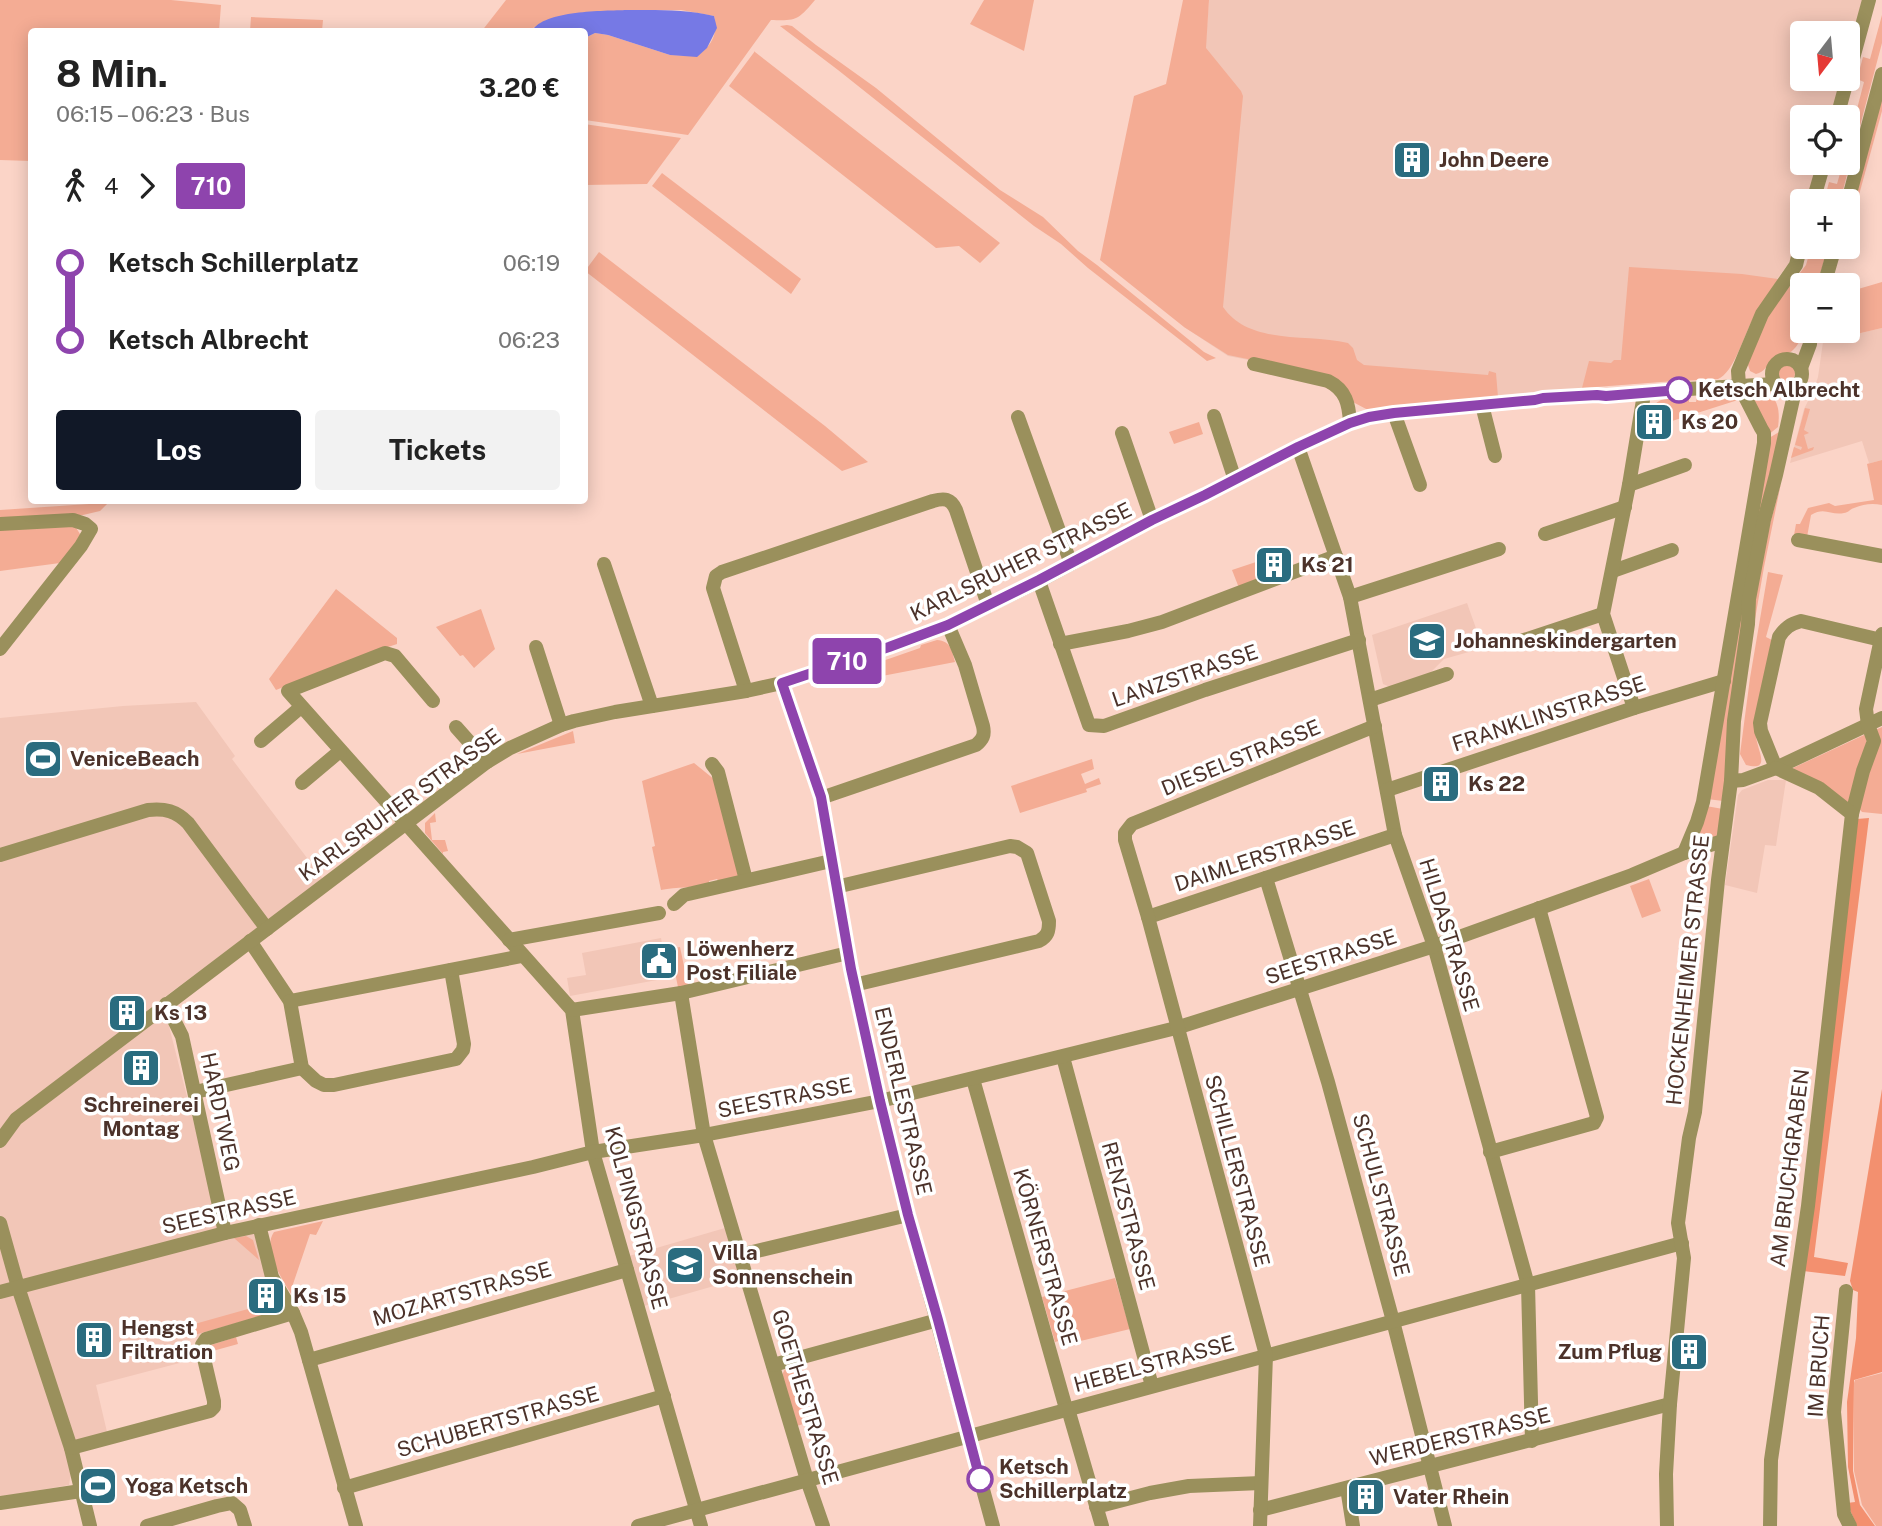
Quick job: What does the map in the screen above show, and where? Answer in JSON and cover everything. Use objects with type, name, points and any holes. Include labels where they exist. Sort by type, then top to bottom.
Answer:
[{"type":"street","points":[[1841,105],[1869,0]]},
{"type":"street","points":[[1851,189],[1882,74]]},
{"type":"street","points":[[1742,385],[1738,371],[1762,314],[1797,259]]},
{"type":"street","points":[[1788,359],[1803,343]]},
{"type":"street","points":[[1801,368],[1796,361],[1779,360],[1776,363],[1775,380],[1787,390],[1796,386],[1801,380],[1801,368],[1810,343]]},
{"type":"street","points":[[1254,364],[1328,381],[1335,385],[1345,394],[1350,423]]},
{"type":"street","name":"KARLSRUHER STRASSE","points":[[0,1141],[16,1119],[487,762],[510,748],[561,725],[595,716],[782,683],[948,625],[1298,447],[1369,417],[1552,397],[1644,394],[1775,380]]},
{"type":"street","name":"HOCKENHEIMER STRASSE","points":[[1775,380],[1788,421]]},
{"type":"street","name":"HOCKENHEIMER STRASSE","points":[[1684,853],[1703,802],[1764,440],[1742,385]]},
{"type":"street","name":"HOCKENHEIMER STRASSE","points":[[1667,1526],[1666,1474],[1670,1404],[1684,1258],[1678,1223],[1695,1112],[1731,781],[1734,721],[1749,599],[1764,520],[1796,386]]},
{"type":"street","points":[[1634,708],[1603,614],[1644,394]]},
{"type":"street","points":[[1482,405],[1495,456]]},
{"type":"street","points":[[1394,413],[1420,485]]},
{"type":"street","points":[[1214,416],[1235,480]]},
{"type":"street","points":[[1018,417],[1071,564]]},
{"type":"street","points":[[1122,433],[1152,520]]},
{"type":"street","name":"HILDASTRASSE","points":[[1298,447],[1350,597],[1395,835],[1434,946],[1528,1284],[1532,1441]]},
{"type":"street","points":[[1629,485],[1685,465]]},
{"type":"street","points":[[746,691],[713,588],[716,576],[722,572],[945,498],[956,510],[988,605]]},
{"type":"street","points":[[1545,534],[1625,507]]},
{"type":"street","points":[[0,524],[73,520],[91,529],[81,546],[0,649]]},
{"type":"street","points":[[1798,540],[1882,556]]},
{"type":"street","points":[[1350,597],[1499,549]]},
{"type":"street","points":[[1613,571],[1672,551]]},
{"type":"street","points":[[1060,644],[1128,631],[1172,619],[1336,556]]},
{"type":"street","points":[[604,564],[652,706]]},
{"type":"street","name":"LANZSTRASSE","points":[[1039,580],[1089,725],[1104,726],[1359,640]]},
{"type":"street","points":[[1521,641],[1603,614]]},
{"type":"street","points":[[1852,814],[1819,788],[1776,768],[1760,723],[1779,637],[1792,623],[1801,621],[1881,637]]},
{"type":"street","points":[[821,797],[976,745],[981,741],[984,735],[983,726],[965,665],[948,625]]},
{"type":"street","name":"AM BRUCHGRABEN","points":[[1770,1526],[1771,1460],[1808,1206],[1852,814],[1874,741],[1866,709],[1881,637]]},
{"type":"street","points":[[536,647],[561,725]]},
{"type":"street","points":[[433,701],[395,656],[385,653],[288,691],[572,1010],[681,993],[848,953]]},
{"type":"street","points":[[1370,700],[1447,674]]},
{"type":"street","name":"FRANKLINSTRASSE","points":[[1387,790],[1724,681]]},
{"type":"street","name":"ENDERLESTRASSE","points":[[782,683],[821,797],[854,985],[880,1101],[908,1215],[993,1526]]},
{"type":"street","points":[[261,741],[301,707]]},
{"type":"street","points":[[1731,781],[1743,780],[1776,768],[1882,718]]},
{"type":"street","name":"DIESELSTRASSE","points":[[1125,833],[1132,824],[1375,726]]},
{"type":"street","points":[[456,727],[487,762]]},
{"type":"street","points":[[302,783],[340,751]]},
{"type":"street","points":[[712,764],[718,772],[746,880]]},
{"type":"street","points":[[0,855],[148,810],[167,809],[181,815],[188,823],[267,929]]},
{"type":"street","name":"SCHILLERSTRASSE","points":[[1125,833],[1266,1355],[1260,1526]]},
{"type":"street","name":"DAIMLERSTRASSE","points":[[1147,917],[1395,835]]},
{"type":"street","name":"SEESTRASSE","points":[[0,1292],[259,1225],[593,1152],[704,1135],[880,1101],[1176,1028],[1434,946],[1723,841]]},
{"type":"street","points":[[836,887],[1010,846],[1017,847],[1027,853],[1049,921],[1049,930],[1039,941],[854,985]]},
{"type":"street","points":[[674,904],[684,895],[831,860]]},
{"type":"street","name":"SCHULSTRASSE","points":[[1266,878],[1328,1082],[1445,1526]]},
{"type":"street","points":[[1490,1152],[1594,1123],[1597,1117],[1539,908]]},
{"type":"street","points":[[509,940],[659,913]]},
{"type":"street","points":[[250,941],[290,1000],[302,1068],[316,1082],[324,1085],[456,1059],[464,1044],[452,970]]},
{"type":"street","points":[[290,1000],[522,956]]},
{"type":"street","name":"GOETHESTRASSE","points":[[681,993],[704,1135],[823,1526]]},
{"type":"street","name":"HARDTWEG","points":[[166,1004],[182,1036],[225,1233]]},
{"type":"street","name":"KOLPINGSTRASSE","points":[[572,1010],[593,1152],[701,1526]]},
{"type":"street","name":"RENZSTRASSE","points":[[1063,1057],[1152,1386]]},
{"type":"street","points":[[195,1092],[302,1068]]},
{"type":"street","name":"KÖRNERSTRASSE","points":[[974,1079],[1065,1405],[1102,1526]]},
{"type":"street","points":[[740,1255],[908,1215]]},
{"type":"street","points":[[0,1223],[71,1448],[90,1526]]},
{"type":"street","points":[[259,1225],[272,1277],[301,1332],[356,1526]]},
{"type":"street","name":"HEBELSTRASSE","points":[[638,1526],[1682,1243]]},
{"type":"street","name":"MOZARTSTRASSE","points":[[309,1360],[627,1269]]},
{"type":"street","name":"IM BRUCH","points":[[1846,1292],[1834,1412],[1844,1514],[1850,1526]]},
{"type":"street","points":[[71,1448],[210,1411],[214,1407],[214,1401],[202,1350],[206,1339],[293,1313]]},
{"type":"street","points":[[773,1366],[938,1320]]},
{"type":"street","name":"SCHUBERTSTRASSE","points":[[344,1488],[664,1396]]},
{"type":"street","name":"WERDERSTRASSE","points":[[1261,1510],[1670,1404]]},
{"type":"street","points":[[1096,1507],[1189,1486],[1261,1483]]},
{"type":"street","points":[[1347,1488],[1353,1526]]},
{"type":"street","points":[[0,1503],[81,1491]]},
{"type":"street","points":[[147,1526],[232,1503],[240,1510],[245,1526]]},
{"type":"shaded area","points":[[0,0],[171,0],[221,5],[219,28],[28,28],[28,161],[0,160]]},
{"type":"shaded area","points":[[506,0],[815,0],[796,18],[771,20],[688,135],[588,120],[588,36],[595,33],[608,35],[670,55],[697,56],[713,39],[714,16],[681,10],[627,10],[534,28],[484,28]]},
{"type":"shaded area","points":[[984,0],[1034,0],[1024,51],[970,24]]},
{"type":"shaded area","points":[[1183,0],[1209,0],[1206,48],[1243,96],[1223,307],[1234,319],[1248,328],[1264,333],[1348,343],[1357,360],[1364,365],[1488,375],[1489,371],[1496,373],[1498,397],[1368,410],[1287,367],[1228,355],[1184,327],[1100,260],[1134,96],[1166,84]]},
{"type":"shaded area","points":[[1209,0],[1862,0],[1857,21],[1790,21],[1790,91],[1839,91],[1835,105],[1790,105],[1790,175],[1816,175],[1811,189],[1790,189],[1791,260],[1752,313],[1718,377],[1366,406],[1333,376],[1228,356],[1184,327]]},
{"type":"shaded area","points":[[671,10],[703,14],[714,16],[717,28],[707,48],[697,57],[670,55],[608,35],[595,33],[588,36],[588,28],[535,28],[561,15]]},
{"type":"shaded area","points":[[1882,15],[1882,43],[1860,126],[1858,105],[1864,82],[1860,80],[1860,68],[1863,57],[1870,59]]},
{"type":"shaded area","points":[[251,17],[323,20],[322,28],[250,28]]},
{"type":"shaded area","points":[[787,25],[876,88],[1000,190],[1043,217],[1078,251],[1204,352],[1216,358],[1207,361],[780,26]]},
{"type":"shaded area","points":[[755,51],[1000,243],[980,263],[959,246],[936,248],[729,86]]},
{"type":"shaded area","points":[[1882,96],[1882,111],[1860,191],[1857,189]]},
{"type":"shaded area","points":[[588,125],[681,138],[647,184],[588,185]]},
{"type":"shaded area","points":[[662,173],[801,279],[791,294],[652,186]]},
{"type":"shaded area","points":[[1840,175],[1847,175],[1843,189],[1827,189],[1829,182],[1837,184]]},
{"type":"shaded area","points":[[599,252],[868,462],[842,471],[588,273],[588,267]]},
{"type":"shaded area","points":[[1808,259],[1825,259],[1820,273],[1800,273]]},
{"type":"shaded area","points":[[1629,267],[1778,279],[1754,317],[1734,361],[1718,379],[1682,381],[1681,377],[1674,377],[1674,381],[1582,388],[1589,361],[1611,363],[1621,360]]},
{"type":"shaded area","points":[[1882,282],[1882,328],[1860,333],[1860,288]]},
{"type":"shaded area","points":[[1790,286],[1790,343],[1798,343],[1793,350],[1774,358],[1756,374],[1750,371],[1747,362],[1767,316]]},
{"type":"shaded area","points":[[1882,328],[1882,460],[1867,464],[1869,463],[1862,441],[1790,463],[1804,409],[1818,377],[1823,343],[1860,343],[1860,333]]},
{"type":"shaded area","points":[[1786,364],[1792,367],[1795,373],[1792,379],[1786,382],[1780,379],[1777,373],[1780,367]]},
{"type":"shaded area","points":[[1763,391],[1775,401],[1778,411],[1778,427],[1768,435],[1753,399],[1758,392]]},
{"type":"shaded area","points":[[1723,394],[1738,400],[1647,429],[1649,423],[1655,425],[1657,419],[1649,417],[1655,404],[1663,399],[1689,398],[1689,402],[1696,402],[1697,397]]},
{"type":"shaded area","points":[[1805,408],[1810,409],[1804,430],[1809,433],[1804,435],[1808,449],[1814,447],[1813,450],[1791,458],[1794,447],[1801,450],[1802,447],[1795,445]]},
{"type":"shaded area","points":[[1199,422],[1203,434],[1174,444],[1169,432]]},
{"type":"shaded area","points":[[1781,431],[1723,801],[1707,799],[1769,438]]},
{"type":"shaded area","points":[[1882,460],[1882,505],[1865,505],[1839,514],[1816,512],[1811,515],[1807,537],[1794,535],[1796,524],[1800,524],[1808,508],[1829,503],[1835,506],[1874,500],[1867,464]]},
{"type":"shaded area","points":[[1781,483],[1764,567],[1738,718],[1759,565]]},
{"type":"shaded area","points":[[107,504],[100,511],[83,515],[0,520],[0,510]]},
{"type":"shaded area","points":[[75,526],[80,539],[60,563],[0,571],[0,528]]},
{"type":"shaded area","points":[[1268,558],[1274,576],[1239,588],[1232,570]]},
{"type":"shaded area","points":[[1768,572],[1783,575],[1766,637],[1772,640],[1756,730],[1761,761],[1758,766],[1753,766],[1746,765],[1740,754]]},
{"type":"shaded area","points":[[336,589],[397,638],[397,644],[276,690],[269,679]]},
{"type":"shaded area","name":"Johanneskindergarten","points":[[1467,603],[1483,648],[1444,659],[1430,673],[1390,687],[1383,684],[1372,635]]},
{"type":"shaded area","points":[[481,609],[495,649],[474,668],[463,655],[460,656],[436,627]]},
{"type":"shaded area","points":[[937,640],[948,644],[955,662],[830,686],[828,680]]},
{"type":"shaded area","points":[[196,702],[235,756],[232,759],[323,879],[162,999],[223,1237],[252,1230],[285,1311],[189,1340],[191,1360],[96,1385],[107,1432],[76,1441],[69,1485],[0,1497],[0,718]]},
{"type":"shaded area","points":[[1882,727],[1882,814],[1862,812],[1858,807],[1875,730]]},
{"type":"shaded area","points":[[573,731],[575,743],[517,754]]},
{"type":"shaded area","points":[[1864,735],[1868,736],[1850,805],[1793,768]]},
{"type":"shaded area","points":[[1092,759],[1094,769],[1081,774],[1085,784],[1099,778],[1101,784],[1086,789],[1087,792],[1020,813],[1011,786]]},
{"type":"shaded area","points":[[694,763],[715,780],[740,877],[661,890],[642,781]]},
{"type":"shaded area","points":[[1768,780],[1786,780],[1776,846],[1765,845],[1757,893],[1725,885],[1738,795],[1742,790]]},
{"type":"shaded area","points":[[1706,806],[1723,809],[1717,837],[1703,841],[1697,838]]},
{"type":"shaded area","points":[[435,813],[436,822],[430,823],[432,840],[445,840],[448,851],[443,854],[425,833],[425,823]]},
{"type":"shaded area","points":[[1869,818],[1814,1257],[1848,1263],[1845,1276],[1803,1271],[1857,819]]},
{"type":"shaded area","points":[[1649,879],[1661,911],[1642,918],[1630,886]]},
{"type":"shaded area","points":[[661,938],[668,978],[570,996],[567,978],[586,975],[582,953]]},
{"type":"shaded area","points":[[680,947],[688,985],[678,987],[670,949]]},
{"type":"shaded area","points":[[1882,1089],[1882,1372],[1854,1380],[1853,1471],[1860,1505],[1875,1526],[1857,1526],[1847,1503],[1855,1502],[1848,1467],[1847,1402],[1856,1338],[1858,1292],[1853,1290],[1850,1281]]},
{"type":"shaded area","points":[[323,1221],[316,1235],[310,1234],[292,1287],[298,1290],[295,1300],[272,1257],[271,1239],[274,1232]]},
{"type":"shaded area","name":"Villa Sonnenschein","points":[[725,1228],[742,1278],[644,1306],[629,1256]]},
{"type":"shaded area","points":[[246,1236],[253,1240],[259,1260],[234,1238]]},
{"type":"shaded area","points":[[1115,1278],[1130,1329],[1064,1345],[1062,1340],[1055,1342],[1042,1297]]},
{"type":"shaded area","points":[[277,1301],[278,1308],[272,1313],[194,1335],[191,1325]]},
{"type":"shaded area","points":[[236,1337],[238,1344],[209,1352],[211,1345]]},
{"type":"shaded area","points":[[802,1365],[818,1419],[797,1426],[782,1375],[785,1369]]},
{"type":"shaded area","points":[[1882,1373],[1882,1526],[1876,1526],[1862,1505],[1854,1471],[1854,1383],[1855,1380]]},
{"type":"bus line","name":"710","points":[[980,1479],[880,1101],[851,969],[821,797],[782,683],[948,625],[1152,520],[1350,423],[1381,415],[1543,398],[1679,390]]},
{"type":"place","name":"John Deere","points":[[1412,160]]},
{"type":"place","name":"Ketsch Albrecht","points":[[1679,390]]},
{"type":"place","name":"Ks 20","points":[[1654,422]]},
{"type":"place","name":"Ks 21","points":[[1274,565]]},
{"type":"place","name":"Johanneskindergarten","points":[[1427,641]]},
{"type":"place","name":"VeniceBeach","points":[[43,759]]},
{"type":"place","name":"Ks 22","points":[[1441,784]]},
{"type":"place","name":"Löwenherz Post Filiale","points":[[659,961]]},
{"type":"place","name":"Ks 13","points":[[127,1013]]},
{"type":"place","name":"Schreinerei Montag","points":[[141,1068]]},
{"type":"place","name":"Villa Sonnenschein","points":[[685,1265]]},
{"type":"place","name":"Ks 15","points":[[266,1296]]},
{"type":"place","name":"Hengst Filtration","points":[[94,1340]]},
{"type":"place","name":"Zum Pflug","points":[[1689,1352]]},
{"type":"place","name":"Ketsch Schillerplatz","points":[[980,1479]]},
{"type":"place","name":"Yoga Ketsch","points":[[98,1486]]},
{"type":"place","name":"Vater Rhein","points":[[1366,1497]]}]
